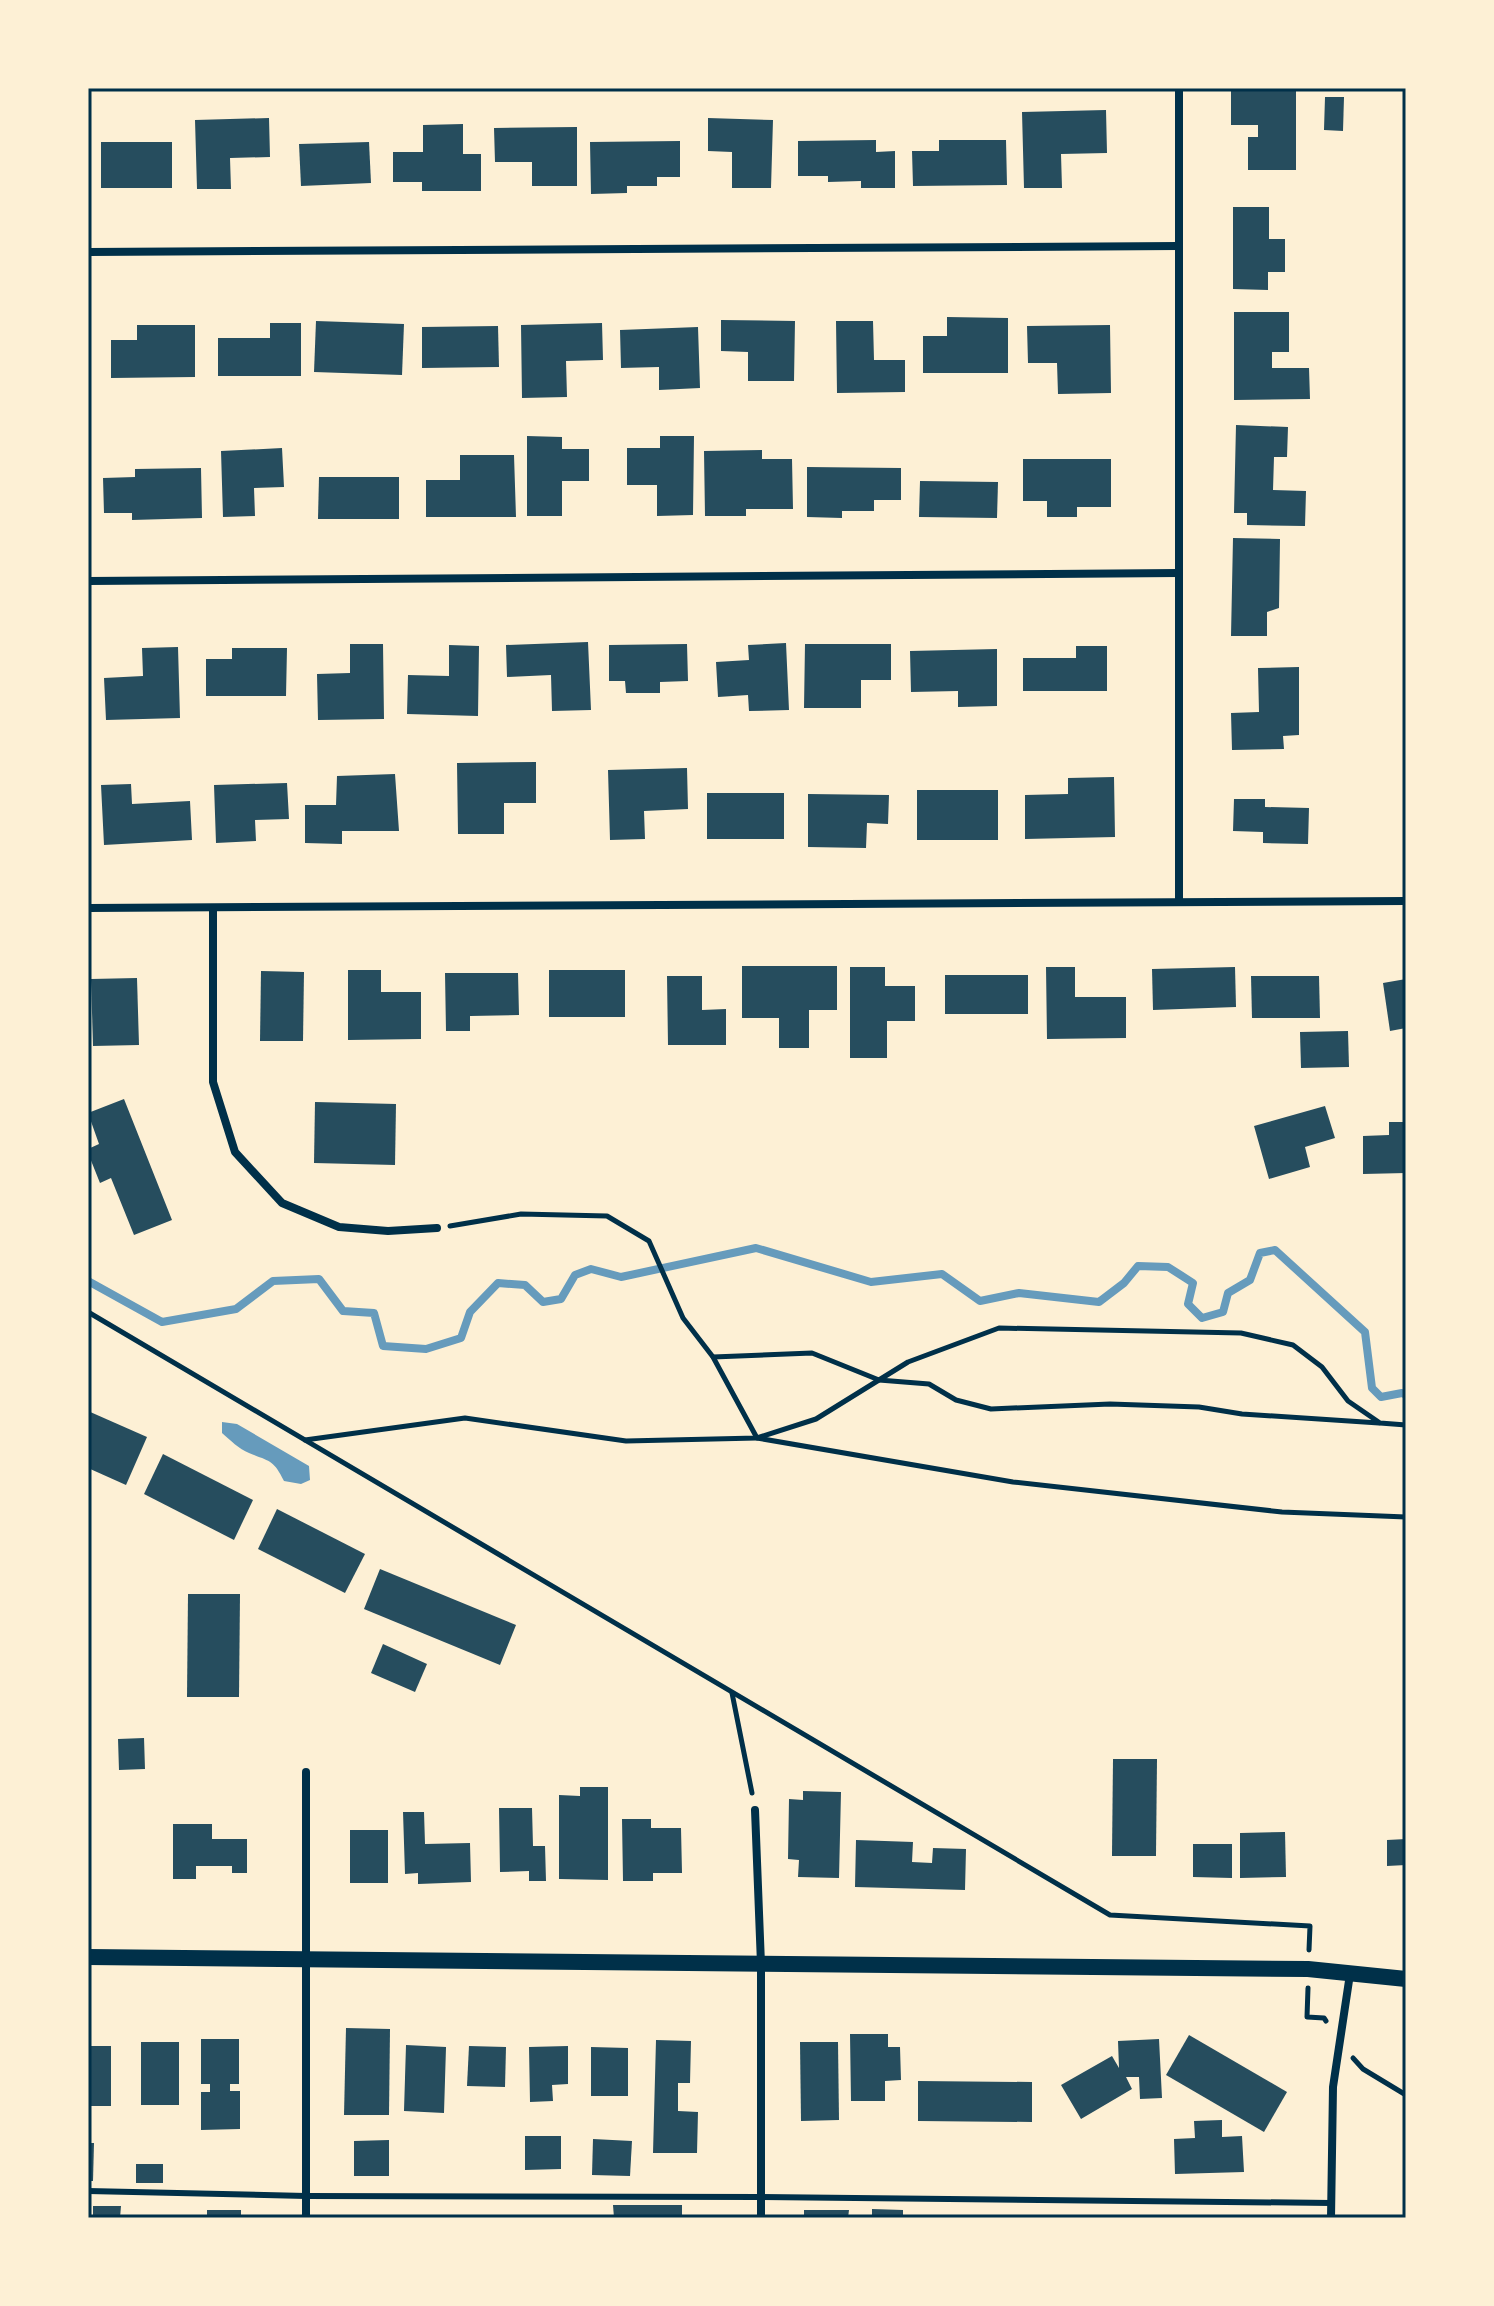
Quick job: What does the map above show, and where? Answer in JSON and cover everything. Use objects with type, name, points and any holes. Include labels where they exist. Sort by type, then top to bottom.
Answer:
[{"type":"main road","points":[[88,1957],[1308,1969],[1406,1979]]},
{"type":"street","points":[[1179,88],[1179,902]]},
{"type":"street","points":[[88,252],[1179,246]]},
{"type":"street","points":[[88,581],[1179,573]]},
{"type":"street","points":[[88,908],[1406,901]]},
{"type":"street","points":[[213,908],[213,1082],[235,1152],[282,1203],[339,1227],[388,1231],[437,1228]]},
{"type":"street","points":[[306,1772],[306,2218]]},
{"type":"street","points":[[755,1810],[761,1964],[761,2218]]},
{"type":"street","points":[[1331,2218],[1333,2087],[1350,1974]]},
{"type":"lane","points":[[88,2191],[306,2196],[1331,2203]]},
{"type":"path","points":[[437,1228],[521,1214],[607,1216],[649,1241],[683,1318],[713,1357],[757,1438]]},
{"type":"path","points":[[88,1312],[1110,1915],[1310,1926],[1309,1944]]},
{"type":"path","points":[[757,1438],[816,1419],[908,1362],[999,1328],[1241,1333],[1293,1345],[1322,1367],[1348,1401],[1380,1423]]},
{"type":"path","points":[[713,1357],[812,1353],[879,1380],[929,1384],[956,1400],[991,1409],[1110,1404],[1199,1407],[1242,1414],[1406,1425]]},
{"type":"path","points":[[305,1440],[465,1418],[626,1441],[757,1438],[1013,1482],[1282,1512],[1406,1517]]},
{"type":"path","points":[[732,1692],[755,1810]]},
{"type":"water","points":[[222,1422],[237,1424],[309,1466],[310,1480],[301,1484],[284,1481],[270,1462],[242,1449],[222,1433]]},
{"type":"building","points":[[1231,90],[1296,90],[1296,170],[1248,170],[1248,137],[1258,137],[1258,125],[1231,125]]},
{"type":"building","points":[[1325,97],[1344,97],[1343,131],[1324,130]]},
{"type":"building","points":[[1106,110],[1107,153],[1061,154],[1062,188],[1024,188],[1022,112]]},
{"type":"building","points":[[269,118],[270,157],[230,158],[231,189],[197,189],[195,120]]},
{"type":"building","points":[[708,118],[773,120],[771,188],[732,188],[732,152],[708,151]]},
{"type":"building","points":[[463,124],[463,154],[481,154],[481,191],[422,191],[422,182],[393,182],[393,152],[423,152],[423,125]]},
{"type":"building","points":[[577,127],[577,186],[532,186],[532,162],[495,162],[494,128]]},
{"type":"building","points":[[876,140],[876,152],[895,151],[895,188],[861,188],[861,181],[828,182],[828,176],[798,176],[798,141]]},
{"type":"building","points":[[939,140],[1006,140],[1007,185],[913,186],[912,151],[939,151]]},
{"type":"building","points":[[680,141],[680,177],[657,177],[657,186],[627,186],[627,193],[591,194],[590,142]]},
{"type":"building","points":[[101,142],[172,142],[172,188],[101,188]]},
{"type":"building","points":[[369,142],[371,183],[301,186],[299,144]]},
{"type":"building","points":[[1233,207],[1269,207],[1269,239],[1285,239],[1285,272],[1268,272],[1268,290],[1233,289]]},
{"type":"building","points":[[1234,312],[1289,312],[1289,352],[1272,352],[1272,368],[1309,368],[1310,399],[1234,400]]},
{"type":"building","points":[[947,317],[1008,318],[1008,373],[923,373],[923,336],[947,336]]},
{"type":"building","points":[[721,320],[795,321],[794,381],[748,381],[748,352],[721,351]]},
{"type":"building","points":[[316,321],[404,324],[402,375],[314,372]]},
{"type":"building","points":[[836,321],[873,321],[874,360],[905,360],[905,392],[837,393]]},
{"type":"building","points":[[270,323],[301,323],[301,376],[218,376],[218,338],[270,338]]},
{"type":"building","points":[[602,323],[603,360],[566,361],[567,397],[522,398],[521,325]]},
{"type":"building","points":[[137,325],[195,325],[195,377],[111,378],[111,340],[137,340]]},
{"type":"building","points":[[1110,325],[1111,393],[1058,394],[1057,363],[1028,363],[1027,326]]},
{"type":"building","points":[[498,326],[499,367],[422,368],[422,327]]},
{"type":"building","points":[[698,327],[700,388],[659,390],[659,367],[621,368],[620,330]]},
{"type":"building","points":[[1236,425],[1288,427],[1287,457],[1274,457],[1273,490],[1306,491],[1305,526],[1247,525],[1247,513],[1234,513]]},
{"type":"building","points":[[527,436],[562,437],[562,449],[589,449],[589,481],[562,481],[562,516],[527,516]]},
{"type":"building","points":[[660,436],[694,436],[693,515],[657,516],[657,485],[627,485],[627,448],[660,448]]},
{"type":"building","points":[[282,448],[284,487],[254,488],[255,516],[223,517],[221,451]]},
{"type":"building","points":[[762,450],[762,459],[792,459],[793,509],[746,509],[746,516],[705,516],[704,451]]},
{"type":"building","points":[[460,455],[514,455],[516,517],[426,517],[426,480],[460,480]]},
{"type":"building","points":[[1023,459],[1111,459],[1111,507],[1077,507],[1077,517],[1047,517],[1047,501],[1023,501]]},
{"type":"building","points":[[807,467],[901,468],[901,500],[874,500],[874,511],[842,511],[842,518],[807,517]]},
{"type":"building","points":[[201,468],[202,518],[132,520],[132,513],[104,513],[103,478],[135,477],[135,469]]},
{"type":"building","points":[[319,477],[399,477],[399,519],[318,519]]},
{"type":"building","points":[[920,481],[998,482],[997,518],[919,517]]},
{"type":"building","points":[[1233,538],[1280,539],[1279,608],[1267,612],[1267,636],[1231,636]]},
{"type":"building","points":[[588,642],[591,710],[552,711],[551,675],[507,677],[506,645]]},
{"type":"building","points":[[786,643],[789,710],[749,711],[748,695],[718,697],[716,662],[749,660],[748,645]]},
{"type":"building","points":[[350,644],[383,644],[384,719],[318,720],[317,674],[350,673]]},
{"type":"building","points":[[687,644],[688,681],[660,682],[660,693],[626,693],[625,681],[609,681],[609,645]]},
{"type":"building","points":[[805,644],[891,644],[891,680],[861,680],[861,708],[804,708]]},
{"type":"building","points":[[449,645],[479,646],[478,716],[407,714],[408,675],[449,676]]},
{"type":"building","points":[[1076,646],[1107,646],[1107,691],[1023,691],[1023,658],[1076,658]]},
{"type":"building","points":[[178,647],[180,718],[106,720],[104,678],[143,676],[142,648]]},
{"type":"building","points":[[232,648],[287,648],[286,696],[206,696],[206,659],[232,659]]},
{"type":"building","points":[[997,649],[997,706],[958,707],[958,691],[911,692],[910,651]]},
{"type":"building","points":[[1299,667],[1299,735],[1283,736],[1284,749],[1232,750],[1231,713],[1259,712],[1258,668]]},
{"type":"building","points":[[536,762],[536,803],[504,803],[504,834],[458,834],[457,763]]},
{"type":"building","points":[[687,768],[688,809],[644,811],[645,839],[610,840],[608,770]]},
{"type":"building","points":[[395,774],[399,831],[342,831],[342,844],[305,843],[305,805],[336,805],[337,776]]},
{"type":"building","points":[[1114,777],[1115,837],[1025,839],[1025,795],[1068,794],[1068,778]]},
{"type":"building","points":[[287,783],[289,819],[255,820],[256,841],[216,843],[214,785]]},
{"type":"building","points":[[131,784],[132,804],[190,801],[192,840],[104,845],[101,785]]},
{"type":"building","points":[[917,790],[998,790],[998,840],[917,840]]},
{"type":"building","points":[[707,793],[784,793],[784,839],[707,839]]},
{"type":"building","points":[[808,794],[889,795],[888,824],[867,823],[866,848],[808,847]]},
{"type":"building","points":[[1234,799],[1265,799],[1265,807],[1309,808],[1308,844],[1263,843],[1263,832],[1233,831]]},
{"type":"building","points":[[742,966],[837,966],[837,1010],[809,1010],[809,1048],[779,1048],[779,1018],[742,1018]]},
{"type":"building","points":[[850,967],[885,967],[885,986],[915,986],[915,1021],[887,1021],[887,1058],[850,1058]]},
{"type":"building","points":[[1046,967],[1075,967],[1075,997],[1126,997],[1126,1038],[1047,1039]]},
{"type":"building","points":[[1235,967],[1236,1007],[1153,1010],[1152,969]]},
{"type":"building","points":[[348,970],[381,970],[381,992],[421,992],[421,1039],[348,1040]]},
{"type":"building","points":[[549,970],[625,970],[625,1017],[549,1017]]},
{"type":"building","points":[[261,971],[304,972],[303,1041],[260,1041]]},
{"type":"building","points":[[445,973],[518,973],[519,1015],[470,1016],[470,1031],[446,1031]]},
{"type":"building","points":[[945,975],[1028,975],[1028,1014],[945,1014]]},
{"type":"building","points":[[667,976],[702,976],[702,1010],[726,1009],[726,1045],[668,1045]]},
{"type":"building","points":[[1251,976],[1319,976],[1320,1018],[1252,1018]]},
{"type":"building","points":[[137,978],[139,1045],[93,1046],[91,979]]},
{"type":"building","points":[[1406,979],[1406,1028],[1390,1031],[1383,983]]},
{"type":"building","points":[[1348,1031],[1349,1067],[1301,1068],[1300,1032]]},
{"type":"building","points":[[124,1099],[172,1220],[134,1235],[111,1178],[100,1183],[88,1153],[88,1149],[99,1144],[88,1113]]},
{"type":"building","points":[[315,1102],[396,1104],[395,1165],[314,1163]]},
{"type":"building","points":[[1325,1106],[1335,1138],[1305,1147],[1310,1167],[1269,1179],[1254,1126]]},
{"type":"building","points":[[1389,1122],[1406,1122],[1406,1173],[1363,1174],[1363,1136],[1389,1135]]},
{"type":"building","points":[[88,1411],[147,1437],[126,1485],[88,1468]]},
{"type":"building","points":[[163,1454],[253,1500],[234,1540],[144,1494]]},
{"type":"building","points":[[277,1509],[365,1554],[345,1593],[258,1549]]},
{"type":"building","points":[[380,1569],[516,1625],[500,1665],[364,1609]]},
{"type":"building","points":[[188,1594],[240,1594],[239,1697],[187,1697]]},
{"type":"building","points":[[383,1644],[427,1664],[415,1692],[371,1673]]},
{"type":"building","points":[[144,1738],[145,1769],[119,1770],[118,1739]]},
{"type":"building","points":[[1113,1759],[1157,1759],[1156,1856],[1112,1856]]},
{"type":"building","points":[[580,1787],[608,1787],[608,1880],[559,1879],[559,1795],[580,1796]]},
{"type":"building","points":[[803,1791],[841,1792],[839,1878],[798,1877],[799,1860],[788,1859],[789,1799],[803,1800]]},
{"type":"building","points":[[499,1808],[532,1808],[533,1846],[545,1846],[546,1881],[529,1881],[529,1871],[500,1872]]},
{"type":"building","points":[[403,1812],[424,1812],[425,1844],[470,1843],[471,1882],[418,1884],[418,1873],[405,1874]]},
{"type":"building","points":[[622,1819],[651,1819],[651,1828],[681,1828],[682,1873],[653,1873],[653,1881],[623,1881]]},
{"type":"building","points":[[173,1824],[212,1824],[212,1839],[247,1839],[247,1873],[232,1873],[232,1866],[196,1866],[196,1879],[173,1879]]},
{"type":"building","points":[[350,1830],[388,1830],[388,1883],[350,1883]]},
{"type":"building","points":[[1285,1832],[1286,1877],[1240,1878],[1240,1833]]},
{"type":"building","points":[[1406,1839],[1406,1865],[1387,1866],[1387,1840]]},
{"type":"building","points":[[856,1840],[913,1842],[912,1862],[932,1863],[933,1848],[966,1849],[965,1890],[855,1887]]},
{"type":"building","points":[[1193,1844],[1232,1844],[1232,1878],[1193,1877]]},
{"type":"building","points":[[346,2028],[390,2029],[389,2115],[344,2115]]},
{"type":"building","points":[[850,2034],[888,2034],[888,2047],[900,2047],[901,2080],[885,2081],[885,2101],[851,2101]]},
{"type":"building","points":[[1189,2035],[1287,2092],[1264,2132],[1166,2075]]},
{"type":"building","points":[[201,2039],[239,2039],[239,2084],[230,2084],[230,2091],[240,2091],[240,2129],[201,2130],[201,2092],[210,2092],[210,2084],[201,2084]]},
{"type":"building","points":[[1159,2039],[1162,2098],[1140,2099],[1139,2077],[1126,2077],[1132,2089],[1081,2119],[1061,2085],[1112,2056],[1119,2068],[1118,2041]]},
{"type":"building","points":[[656,2040],[691,2041],[690,2083],[678,2083],[678,2111],[698,2112],[697,2153],[653,2153]]},
{"type":"building","points":[[141,2042],[179,2042],[179,2105],[141,2105]]},
{"type":"building","points":[[800,2042],[838,2042],[839,2120],[801,2121]]},
{"type":"building","points":[[406,2045],[446,2047],[444,2113],[404,2111]]},
{"type":"building","points":[[88,2046],[111,2046],[111,2106],[88,2106]]},
{"type":"building","points":[[469,2046],[506,2047],[505,2087],[467,2086]]},
{"type":"building","points":[[568,2046],[568,2084],[552,2085],[553,2101],[530,2102],[529,2047]]},
{"type":"building","points":[[591,2047],[628,2048],[628,2096],[591,2096]]},
{"type":"building","points":[[918,2081],[1032,2082],[1032,2122],[918,2121]]},
{"type":"building","points":[[1222,2120],[1222,2137],[1242,2136],[1244,2172],[1175,2174],[1174,2139],[1195,2138],[1194,2121]]},
{"type":"building","points":[[525,2136],[561,2136],[561,2169],[525,2170]]},
{"type":"building","points":[[593,2139],[632,2141],[630,2176],[592,2175]]},
{"type":"building","points":[[389,2140],[389,2176],[354,2176],[354,2141]]},
{"type":"building","points":[[88,2143],[94,2143],[93,2181],[88,2181]]},
{"type":"building","points":[[136,2164],[163,2164],[163,2183],[136,2183]]},
{"type":"building","points":[[613,2205],[682,2205],[682,2218],[614,2218]]},
{"type":"building","points":[[93,2206],[121,2206],[120,2218],[93,2218]]},
{"type":"building","points":[[872,2209],[903,2210],[903,2218],[872,2218]]},
{"type":"building","points":[[207,2210],[241,2210],[241,2218],[207,2218]]},
{"type":"building","points":[[804,2210],[849,2210],[848,2218],[804,2218]]},
{"type":"waterway","points":[[88,1281],[162,1322],[236,1309],[273,1281],[319,1279],[343,1311],[374,1313],[383,1346],[426,1349],[461,1338],[470,1312],[498,1283],[525,1285],[543,1302],[561,1299],[575,1275],[591,1269],[621,1277],[756,1248],[871,1282],[942,1274],[980,1301],[1019,1293],[1099,1302],[1124,1283],[1138,1266],[1168,1267],[1193,1283],[1188,1304],[1202,1318],[1223,1312],[1228,1293],[1250,1280],[1260,1253],[1275,1250],[1365,1332],[1372,1388],[1381,1397],[1406,1395]]}]
